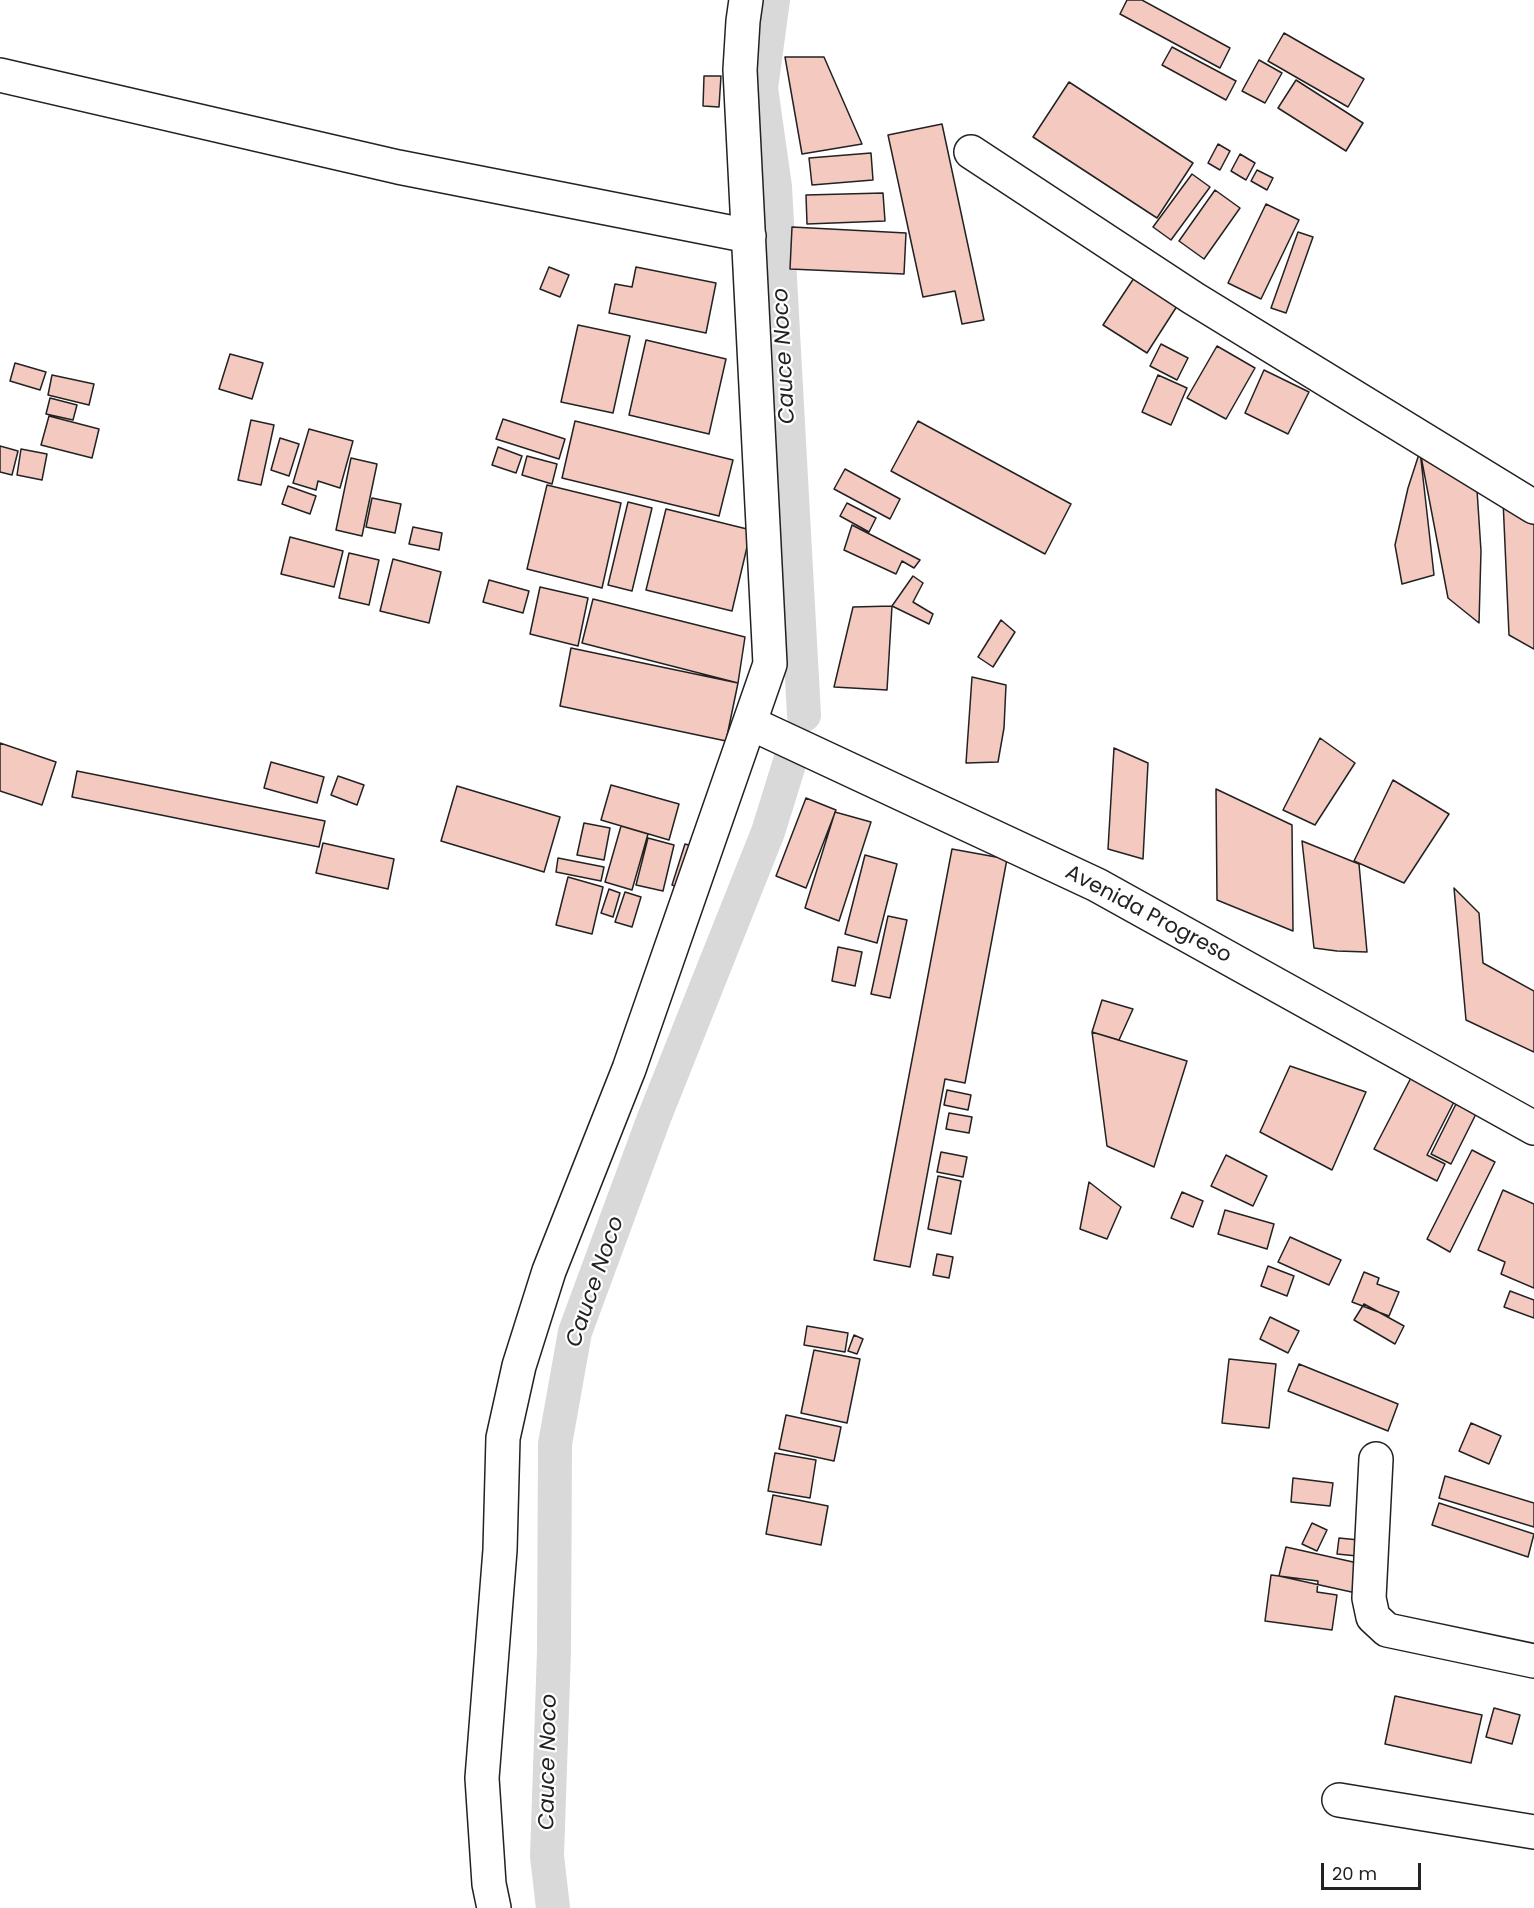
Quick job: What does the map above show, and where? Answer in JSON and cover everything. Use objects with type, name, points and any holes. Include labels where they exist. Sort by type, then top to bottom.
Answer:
[{"type":"street","points":[[494,1908],[489,1884],[482,1779],[500,1550],[503,1438],[519,1366],[549,1271],[629,1069],[770,664],[740,70],[746,0]]},
{"type":"street","points":[[0,75],[398,167],[749,236]]},
{"type":"street","points":[[972,152],[1193,298],[1534,507]]},
{"type":"street","name":"Avenida Progreso","points":[[750,723],[1097,885],[1534,1128]]},
{"type":"street","points":[[1376,1460],[1369,1598],[1373,1617],[1387,1630],[1534,1661]]},
{"type":"street","points":[[1339,1800],[1534,1832]]},
{"type":"building","points":[[1127,0],[1142,0],[1230,48],[1220,68],[1120,14]]},
{"type":"building","points":[[1284,33],[1364,79],[1348,107],[1268,61]]},
{"type":"building","points":[[1172,47],[1236,81],[1226,100],[1162,65]]},
{"type":"building","points":[[785,57],[824,57],[862,144],[802,154]]},
{"type":"building","points":[[1259,60],[1282,73],[1265,103],[1242,91]]},
{"type":"building","points":[[704,76],[721,76],[719,107],[703,106]]},
{"type":"building","points":[[1296,80],[1363,123],[1346,151],[1278,108]]},
{"type":"building","points":[[1069,82],[1193,163],[1157,218],[1033,137]]},
{"type":"building","points":[[942,124],[984,320],[962,324],[955,291],[923,297],[888,135]]},
{"type":"building","points":[[1218,144],[1230,151],[1220,170],[1208,163]]},
{"type":"building","points":[[871,153],[873,180],[812,185],[809,158]]},
{"type":"building","points":[[1240,154],[1255,163],[1246,180],[1231,171]]},
{"type":"building","points":[[1257,170],[1273,178],[1267,190],[1251,181]]},
{"type":"building","points":[[1192,174],[1210,187],[1171,240],[1153,227]]},
{"type":"building","points":[[1215,190],[1240,208],[1204,259],[1179,241]]},
{"type":"building","points":[[883,193],[885,221],[807,224],[806,195]]},
{"type":"building","points":[[1266,204],[1299,220],[1261,299],[1228,283]]},
{"type":"building","points":[[792,227],[906,233],[904,274],[790,269]]},
{"type":"building","points":[[1298,232],[1313,237],[1286,313],[1271,308]]},
{"type":"building","points":[[549,267],[569,275],[560,297],[540,289]]},
{"type":"building","points":[[636,267],[716,283],[706,333],[609,313],[615,284],[632,287]]},
{"type":"building","points":[[1136,275],[1179,303],[1147,353],[1103,325]]},
{"type":"building","points":[[578,325],[630,336],[613,413],[561,402]]},
{"type":"building","points":[[646,340],[726,359],[709,434],[629,415]]},
{"type":"building","points":[[1161,344],[1188,358],[1177,380],[1150,366]]},
{"type":"building","points":[[1217,346],[1255,368],[1226,419],[1187,398]]},
{"type":"building","points":[[230,354],[263,363],[252,399],[219,389]]},
{"type":"building","points":[[15,363],[46,372],[40,390],[10,381]]},
{"type":"building","points":[[1264,370],[1309,392],[1288,434],[1245,413]]},
{"type":"building","points":[[52,375],[94,384],[89,405],[48,395]]},
{"type":"building","points":[[1158,375],[1187,388],[1171,425],[1142,412]]},
{"type":"building","points":[[50,398],[77,405],[73,420],[46,414]]},
{"type":"building","points":[[49,416],[99,429],[92,458],[41,445]]},
{"type":"building","points":[[503,419],[565,439],[559,459],[496,439]]},
{"type":"building","points":[[251,420],[274,425],[261,485],[238,480]]},
{"type":"building","points":[[575,421],[733,460],[719,516],[562,478]]},
{"type":"building","points":[[918,421],[1071,504],[1045,554],[891,471]]},
{"type":"building","points":[[309,429],[353,441],[340,488],[318,481],[316,490],[293,483]]},
{"type":"building","points":[[280,438],[299,444],[289,476],[271,470]]},
{"type":"building","points":[[0,446],[18,451],[12,475],[0,472]]},
{"type":"building","points":[[498,447],[522,456],[516,473],[492,465]]},
{"type":"building","points":[[21,449],[47,454],[42,480],[17,475]]},
{"type":"building","points":[[1420,451],[1477,490],[1481,551],[1479,623],[1448,598]]},
{"type":"building","points":[[1420,451],[1434,575],[1402,584],[1395,545],[1408,488]]},
{"type":"building","points":[[527,456],[557,464],[552,484],[522,475]]},
{"type":"building","points":[[351,458],[377,464],[362,536],[336,530]]},
{"type":"building","points":[[845,469],[900,499],[890,519],[834,489]]},
{"type":"building","points":[[547,485],[621,503],[602,588],[527,569]]},
{"type":"building","points":[[288,486],[316,496],[310,514],[282,504]]},
{"type":"building","points":[[372,498],[401,504],[395,533],[366,527]]},
{"type":"building","points":[[1503,500],[1534,519],[1534,649],[1509,635]]},
{"type":"building","points":[[628,502],[652,508],[632,591],[608,585]]},
{"type":"building","points":[[847,503],[876,518],[869,532],[840,516]]},
{"type":"building","points":[[666,509],[751,530],[732,611],[646,590]]},
{"type":"building","points":[[852,525],[920,560],[914,568],[902,561],[896,574],[844,550]]},
{"type":"building","points":[[413,527],[442,533],[439,550],[409,544]]},
{"type":"building","points":[[290,537],[343,551],[334,587],[281,574]]},
{"type":"building","points":[[349,553],[379,560],[369,605],[339,598]]},
{"type":"building","points":[[393,559],[441,572],[429,623],[380,611]]},
{"type":"building","points":[[913,576],[923,583],[913,602],[933,614],[929,624],[892,606]]},
{"type":"building","points":[[489,580],[529,591],[523,613],[483,602]]},
{"type":"building","points":[[540,587],[588,598],[578,646],[530,634]]},
{"type":"building","points":[[593,599],[745,637],[738,683],[582,643]]},
{"type":"building","points":[[892,606],[887,690],[834,687],[853,607]]},
{"type":"building","points":[[1001,620],[1015,632],[993,667],[978,657]]},
{"type":"building","points":[[571,648],[738,683],[726,741],[560,706]]},
{"type":"building","points":[[972,677],[1006,685],[1004,728],[998,762],[966,763]]},
{"type":"building","points":[[1320,738],[1355,763],[1315,825],[1283,810]]},
{"type":"building","points":[[0,743],[56,762],[42,805],[0,791]]},
{"type":"building","points":[[1114,748],[1148,763],[1143,859],[1108,849]]},
{"type":"building","points":[[271,762],[324,777],[317,803],[264,788]]},
{"type":"building","points":[[77,771],[325,821],[319,847],[72,797]]},
{"type":"building","points":[[338,776],[364,785],[357,805],[331,795]]},
{"type":"building","points":[[1393,780],[1449,814],[1404,883],[1354,861]]},
{"type":"building","points":[[611,785],[679,804],[669,840],[601,820]]},
{"type":"building","points":[[457,786],[560,817],[544,872],[441,841]]},
{"type":"building","points":[[1216,789],[1292,825],[1293,931],[1217,900]]},
{"type":"building","points":[[806,798],[836,810],[806,888],[776,876]]},
{"type":"building","points":[[835,812],[871,822],[839,921],[805,908]]},
{"type":"building","points":[[584,823],[610,828],[604,860],[577,855]]},
{"type":"building","points":[[621,826],[648,834],[632,890],[605,882]]},
{"type":"building","points":[[648,838],[674,845],[663,891],[636,885]]},
{"type":"building","points":[[1302,841],[1359,864],[1367,952],[1314,948]]},
{"type":"building","points":[[323,843],[394,859],[388,889],[316,873]]},
{"type":"building","points":[[685,844],[696,847],[684,889],[672,885]]},
{"type":"building","points":[[952,849],[1007,859],[965,1083],[945,1079],[910,1267],[874,1260]]},
{"type":"building","points":[[865,855],[897,864],[877,943],[845,934]]},
{"type":"building","points":[[558,858],[604,867],[601,881],[556,872]]},
{"type":"building","points":[[568,877],[603,887],[592,934],[556,925]]},
{"type":"building","points":[[1454,888],[1479,913],[1483,963],[1534,991],[1534,1052],[1466,1020]]},
{"type":"building","points":[[609,889],[620,893],[613,917],[601,913]]},
{"type":"building","points":[[625,892],[641,897],[632,927],[615,922]]},
{"type":"building","points":[[888,916],[907,920],[890,998],[871,994]]},
{"type":"building","points":[[838,947],[862,952],[855,986],[832,981]]},
{"type":"building","points":[[1102,1000],[1133,1009],[1119,1040],[1092,1032]]},
{"type":"building","points":[[1092,1032],[1187,1061],[1154,1167],[1107,1146]]},
{"type":"building","points":[[1290,1066],[1366,1092],[1332,1170],[1260,1132]]},
{"type":"building","points":[[1414,1072],[1458,1094],[1427,1155],[1445,1164],[1437,1181],[1374,1149]]},
{"type":"building","points":[[947,1090],[971,1095],[968,1110],[944,1105]]},
{"type":"building","points":[[1456,1104],[1476,1114],[1451,1164],[1431,1154]]},
{"type":"building","points":[[949,1113],[972,1117],[969,1133],[946,1129]]},
{"type":"building","points":[[1472,1150],[1495,1162],[1450,1252],[1427,1239]]},
{"type":"building","points":[[941,1152],[967,1157],[963,1177],[937,1172]]},
{"type":"building","points":[[1226,1155],[1267,1176],[1253,1206],[1211,1186]]},
{"type":"building","points":[[938,1176],[961,1181],[951,1234],[928,1229]]},
{"type":"building","points":[[1089,1182],[1121,1207],[1107,1239],[1080,1229]]},
{"type":"building","points":[[1503,1190],[1534,1204],[1534,1288],[1501,1274],[1505,1262],[1478,1250]]},
{"type":"building","points":[[1182,1192],[1203,1201],[1193,1227],[1171,1218]]},
{"type":"building","points":[[1225,1210],[1274,1224],[1267,1249],[1218,1234]]},
{"type":"building","points":[[1290,1237],[1341,1260],[1329,1285],[1278,1262]]},
{"type":"building","points":[[937,1254],[953,1257],[949,1278],[933,1275]]},
{"type":"building","points":[[1268,1266],[1294,1276],[1287,1296],[1261,1286]]},
{"type":"building","points":[[1364,1272],[1379,1278],[1377,1284],[1399,1292],[1389,1316],[1352,1302]]},
{"type":"building","points":[[1510,1291],[1534,1300],[1534,1318],[1504,1307]]},
{"type":"building","points":[[1364,1304],[1404,1326],[1395,1344],[1354,1320]]},
{"type":"building","points":[[1270,1317],[1299,1331],[1288,1353],[1260,1339]]},
{"type":"building","points":[[807,1326],[848,1333],[845,1352],[804,1345]]},
{"type":"building","points":[[854,1335],[863,1339],[857,1354],[848,1351]]},
{"type":"building","points":[[814,1350],[860,1359],[847,1423],[801,1413]]},
{"type":"building","points":[[1229,1359],[1276,1364],[1269,1428],[1222,1423]]},
{"type":"building","points":[[1299,1364],[1398,1404],[1388,1431],[1288,1391]]},
{"type":"building","points":[[786,1415],[841,1427],[834,1461],[779,1449]]},
{"type":"building","points":[[1471,1423],[1501,1436],[1489,1464],[1459,1451]]},
{"type":"building","points":[[775,1453],[816,1460],[810,1498],[768,1491]]},
{"type":"building","points":[[1445,1476],[1534,1503],[1534,1527],[1439,1498]]},
{"type":"building","points":[[1293,1478],[1333,1483],[1330,1506],[1291,1502]]},
{"type":"building","points":[[773,1495],[828,1506],[821,1545],[766,1534]]},
{"type":"building","points":[[1439,1503],[1534,1534],[1528,1557],[1432,1525]]},
{"type":"building","points":[[1312,1523],[1327,1530],[1317,1551],[1302,1544]]},
{"type":"building","points":[[1339,1538],[1369,1541],[1367,1557],[1337,1554]]},
{"type":"building","points":[[1286,1547],[1362,1564],[1356,1593],[1279,1576]]},
{"type":"building","points":[[1271,1575],[1318,1581],[1317,1592],[1337,1595],[1332,1630],[1265,1621]]},
{"type":"building","points":[[1395,1696],[1482,1715],[1471,1763],[1385,1744]]},
{"type":"building","points":[[1494,1708],[1520,1715],[1512,1744],[1486,1737]]},
{"type":"waterway","name":"Cauce Noco","points":[[773,0],[761,88],[775,187],[804,715]]},
{"type":"waterway","name":"Cauce Noco","points":[[553,1908],[547,1856],[554,1651],[555,1444],[575,1332],[654,1118],[768,832],[791,758]]}]
